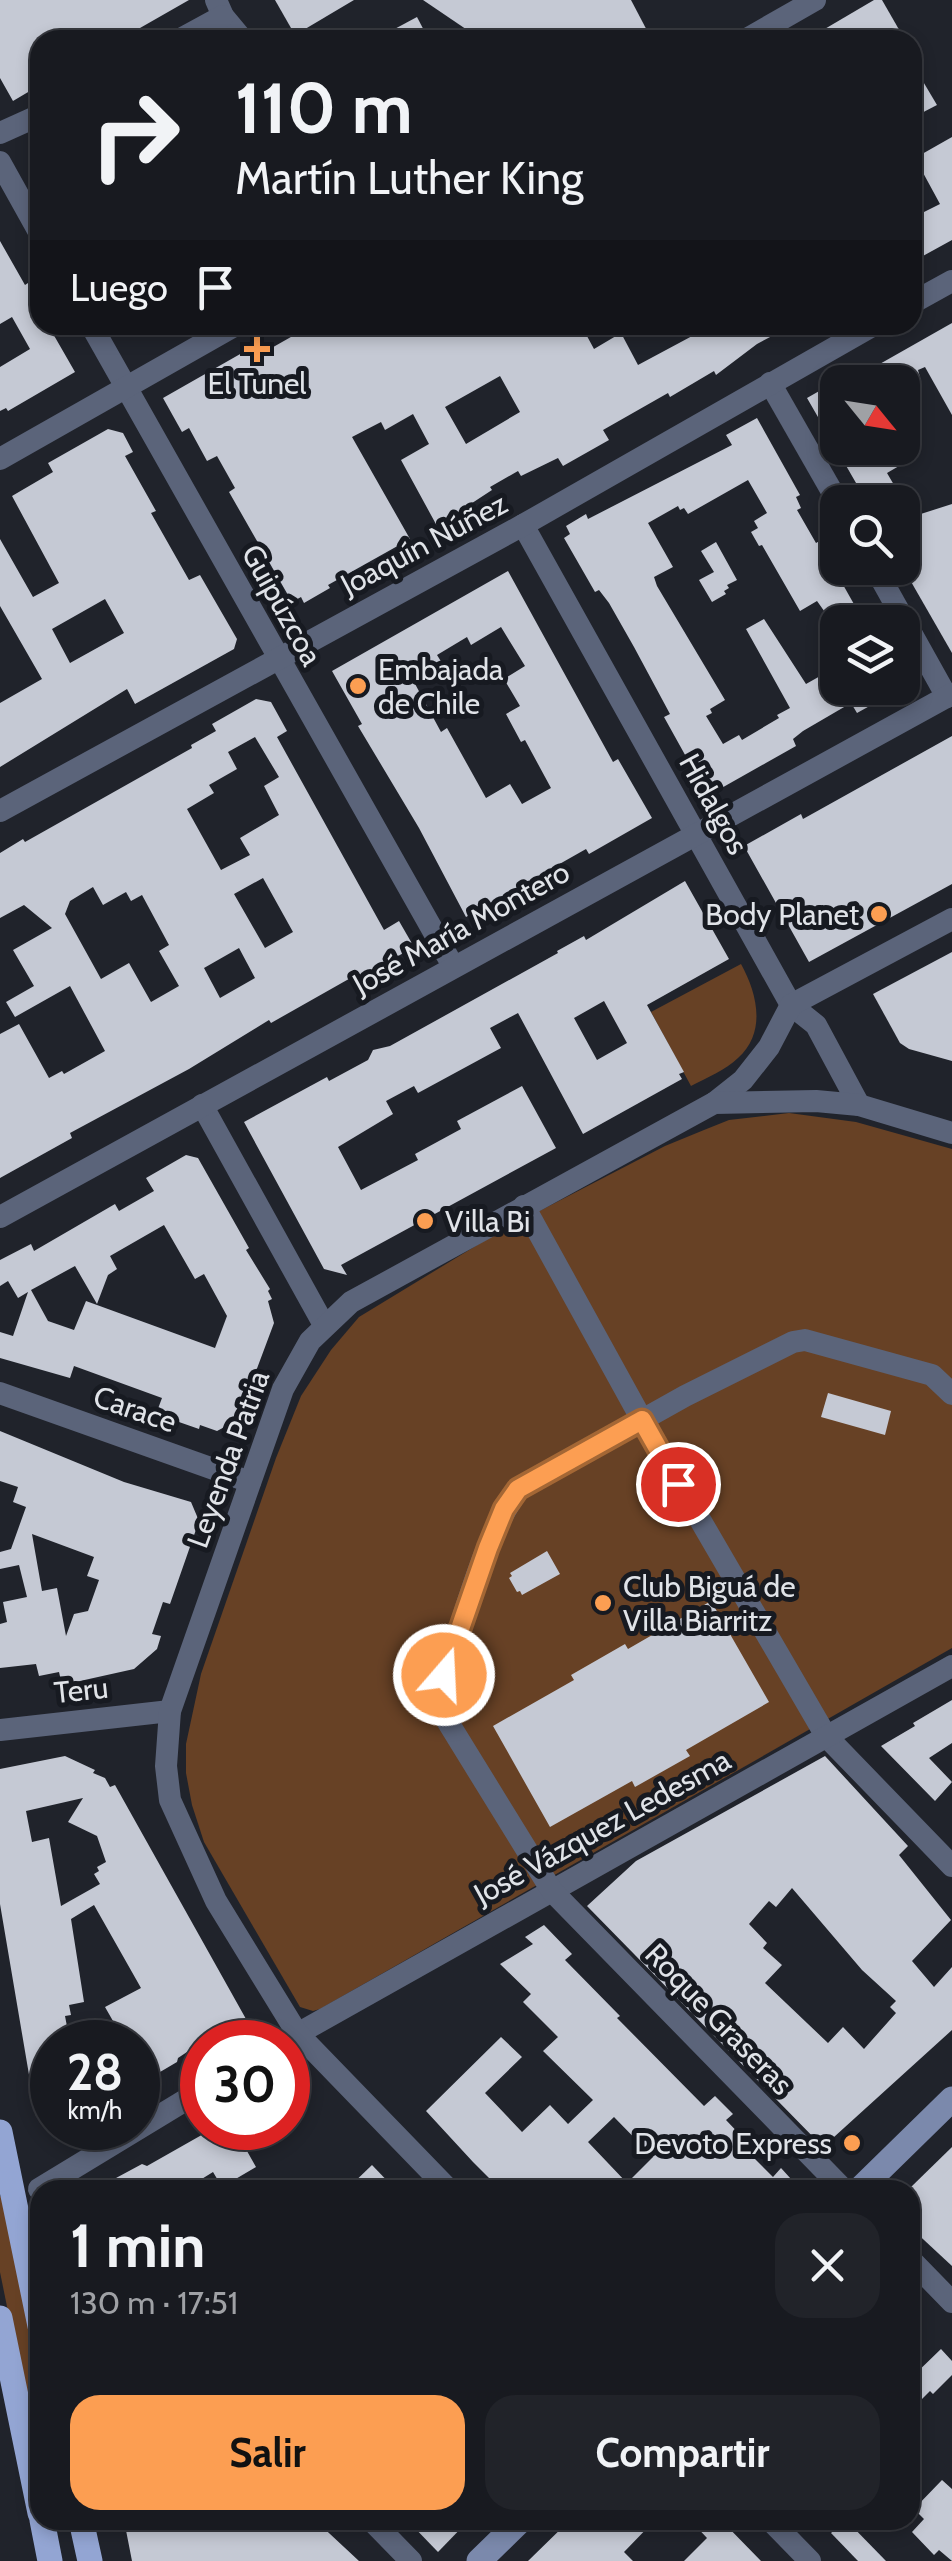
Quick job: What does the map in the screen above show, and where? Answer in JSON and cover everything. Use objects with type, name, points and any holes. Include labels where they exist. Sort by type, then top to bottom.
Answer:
[{"type":"main road","points":[[0,2132],[6,2188],[30,2285]]},
{"type":"main road","points":[[0,2318],[30,2463]]},
{"type":"main road","points":[[44,2530],[50,2561]]},
{"type":"main road","points":[[83,2530],[90,2561]]},
{"type":"street","points":[[762,30],[816,0]]},
{"type":"street","points":[[192,30],[219,8],[236,30]]},
{"type":"street","points":[[0,133],[30,119]]},
{"type":"street","points":[[0,162],[30,216]]},
{"type":"street","points":[[922,298],[952,281]]},
{"type":"street","name":"Guipúzcoa","points":[[97,335],[453,966]]},
{"type":"street","points":[[0,459],[218,335]]},
{"type":"street","name":"Joaquín Núñez","points":[[0,811],[523,525],[856,335]]},
{"type":"street","points":[[770,383],[828,485]]},
{"type":"street","name":"Hidalgos","points":[[523,525],[790,1005],[816,1025],[859,1105]]},
{"type":"street","points":[[886,585],[950,695]]},
{"type":"street","name":"José María Montero","points":[[0,1217],[950,695]]},
{"type":"street","points":[[714,1103],[743,1080],[769,1047],[790,1005],[952,919]]},
{"type":"street","name":"Leyenda Patria","points":[[280,2020],[216,1901],[170,1800],[166,1766],[170,1711],[283,1389],[298,1360],[324,1325],[351,1302],[714,1103],[816,1100],[859,1105],[952,1133]]},
{"type":"street","points":[[202,1105],[324,1325]]},
{"type":"street","points":[[524,1206],[642,1420],[826,1736],[952,1866]]},
{"type":"street","name":"Roque Graseras","points":[[834,2180],[552,1891],[446,1719],[444,1675],[488,1548],[504,1509],[518,1489],[685,1396],[793,1342],[805,1340],[932,1375],[952,1394]]},
{"type":"street","name":"Carace","points":[[0,1394],[250,1482]]},
{"type":"street","name":"José Vázquez Ledesma","points":[[310,2027],[952,1666]]},
{"type":"street","name":"Teru","points":[[0,1730],[170,1711]]},
{"type":"street","name":"Leyenda Patria","points":[[310,2057],[439,2180]]},
{"type":"street","points":[[868,2180],[952,2099]]},
{"type":"street","points":[[55,2180],[180,2103]]},
{"type":"street","points":[[920,2269],[952,2302]]},
{"type":"street","points":[[381,2530],[411,2561]]},
{"type":"street","points":[[479,2561],[511,2530]]},
{"type":"street","points":[[780,2530],[810,2561]]},
{"type":"shaded area","points":[[741,964],[755,1000],[753,1036],[733,1062],[691,1086],[651,1012]]},
{"type":"shaded area","points":[[789,1113],[856,1122],[952,1149],[952,1648],[320,2009],[300,2007],[204,1842],[186,1773],[186,1744],[201,1674],[301,1396],[331,1350],[359,1317],[497,1233],[665,1146],[729,1120]]},
{"type":"shaded area","points":[[0,2196],[30,2332],[30,2420],[0,2272]]},
{"type":"building","points":[[0,0],[189,0],[136,30],[30,30],[30,91],[13,101],[0,78]]},
{"type":"building","points":[[275,0],[354,0],[303,30],[292,30]]},
{"type":"building","points":[[423,0],[631,0],[647,30],[467,30]]},
{"type":"building","points":[[874,0],[882,0],[899,30],[823,30]]},
{"type":"building","points":[[417,17],[424,30],[393,30]]},
{"type":"building","points":[[922,80],[937,105],[922,113]]},
{"type":"building","points":[[952,137],[952,240],[922,256],[922,213],[940,204],[922,171],[922,154]]},
{"type":"building","points":[[0,241],[25,285],[30,287],[30,335],[54,335],[75,372],[8,411],[0,411],[0,367],[30,349],[12,317],[0,324]]},
{"type":"building","points":[[952,323],[952,415],[925,367],[878,365]]},
{"type":"building","points":[[294,335],[586,335],[594,349],[622,335],[638,365],[694,335],[774,335],[716,375],[714,371],[670,397],[668,393],[603,430],[609,440],[563,466],[558,458],[521,476],[518,471],[437,526],[401,460],[429,444],[413,414],[385,430],[381,422],[352,437],[410,539],[328,585],[330,588],[304,603],[301,597],[292,602],[229,492],[235,488],[217,456],[207,461],[189,428],[182,432],[163,398],[263,341],[268,350]],"holes":[[[500,376],[520,412],[466,444],[445,407]]]},
{"type":"building","points":[[820,391],[820,421],[807,398]]},
{"type":"building","points":[[757,418],[800,495],[796,497],[801,508],[797,510],[816,543],[820,541],[820,585],[843,585],[854,605],[820,605],[817,601],[800,611],[751,532],[758,528],[754,521],[767,513],[748,480],[688,514],[678,506],[648,523],[673,567],[654,577],[657,586],[725,700],[706,716],[723,744],[739,735],[742,740],[790,708],[746,629],[764,619],[806,684],[820,676],[820,705],[848,705],[803,731],[793,739],[796,746],[718,790],[714,783],[704,789],[664,717],[670,714],[634,647],[609,603],[599,590],[595,592],[564,538],[570,534],[566,526],[586,514],[588,519],[732,445],[726,435]]},
{"type":"building","points":[[108,429],[123,433],[133,452],[125,456],[156,511],[151,513],[189,580],[200,575],[237,639],[234,649],[135,704],[127,689],[0,767],[0,703],[42,679],[0,606],[0,539],[33,597],[59,583],[12,496],[53,472],[48,463]],"holes":[[[105,599],[124,633],[70,663],[52,629]]]},
{"type":"building","points":[[846,465],[899,466],[887,473],[894,485],[857,485]]},
{"type":"building","points":[[952,504],[952,653],[913,585],[920,585],[920,514]]},
{"type":"building","points":[[716,542],[737,580],[727,585],[726,594],[712,602],[699,580],[714,572],[701,551]]},
{"type":"building","points":[[508,571],[613,762],[618,759],[652,818],[589,854],[586,849],[528,887],[526,883],[466,917],[358,726],[362,724],[332,671]],"holes":[[[501,627],[525,666],[504,679],[520,706],[506,714],[551,788],[522,804],[510,784],[486,798],[447,728],[441,732],[414,682],[442,663],[437,655],[467,637],[471,645]]]},
{"type":"building","points":[[256,699],[271,702],[287,731],[277,737],[384,930],[399,921],[414,947],[271,1023],[269,1020],[189,1069],[70,1133],[72,1138],[0,1178],[0,1034],[19,1024],[49,1078],[105,1051],[70,986],[15,1017],[6,1002],[34,986],[13,950],[52,928],[24,905],[0,918],[0,853],[192,748],[191,745],[216,731],[212,724]],"holes":[[[255,737],[279,777],[264,786],[279,815],[240,838],[250,855],[221,870],[187,809],[214,793],[209,785],[237,769],[228,752]],[[263,878],[293,932],[265,948],[234,894]],[[93,887],[103,905],[126,892],[131,901],[142,895],[169,945],[159,951],[179,986],[151,1002],[129,963],[101,979],[65,914],[70,901]],[[239,948],[255,978],[220,998],[204,968]]]},
{"type":"building","points":[[852,705],[871,705],[857,713]]},
{"type":"building","points":[[952,736],[952,884],[809,962],[744,846],[801,814],[803,819]]},
{"type":"building","points":[[685,881],[729,959],[647,1005],[684,1072],[679,1074],[682,1079],[583,1134],[518,1013],[490,1028],[501,1048],[418,1093],[414,1086],[386,1101],[393,1114],[338,1147],[361,1190],[418,1160],[415,1154],[461,1129],[457,1121],[522,1086],[556,1148],[341,1265],[347,1275],[324,1269],[244,1122],[327,1077],[329,1081],[368,1060],[373,1050],[390,1046],[584,936],[586,940]],"holes":[[[604,1001],[627,1043],[597,1060],[574,1018]]]},
{"type":"building","points":[[952,952],[952,1061],[900,1043],[873,994]]},
{"type":"building","points":[[186,1155],[198,1158],[270,1289],[272,1299],[268,1301],[274,1323],[240,1414],[217,1431],[156,1414],[162,1398],[74,1366],[70,1378],[0,1358],[0,1332],[13,1336],[28,1292],[18,1298],[8,1281],[0,1286],[0,1260],[31,1244],[34,1251],[115,1204],[119,1211],[154,1191],[146,1178]],"holes":[[[164,1225],[195,1279],[204,1274],[227,1316],[215,1348],[86,1301],[74,1330],[48,1321],[31,1290],[75,1266],[97,1304],[108,1275],[117,1269],[110,1256]]]},
{"type":"building","points":[[828,1393],[891,1411],[885,1435],[821,1417]]},
{"type":"building","points":[[0,1431],[124,1482],[191,1502],[199,1521],[170,1604],[163,1602],[152,1634],[161,1636],[157,1649],[134,1669],[62,1685],[59,1672],[39,1676],[36,1664],[0,1668],[0,1624],[7,1622],[3,1602],[27,1597],[19,1565],[0,1569],[0,1552],[11,1549],[26,1507],[13,1502],[18,1487],[0,1481]],"holes":[[[32,1534],[94,1557],[87,1576],[99,1580],[88,1611],[74,1614],[66,1636],[57,1588],[42,1591]]]},
{"type":"building","points":[[547,1551],[560,1574],[522,1595],[517,1592],[510,1573]]},
{"type":"building","points":[[711,1601],[769,1702],[686,1750],[690,1756],[635,1787],[632,1781],[550,1827],[493,1726],[574,1680],[571,1675],[625,1644],[628,1649]]},
{"type":"building","points":[[952,1700],[952,1743],[929,1758],[952,1782],[935,1801],[881,1746]]},
{"type":"building","points":[[65,1756],[95,1770],[93,1773],[105,1778],[110,1787],[115,1785],[246,2019],[180,2020],[180,2057],[160,2072],[160,2020],[112,2020],[105,2007],[141,1988],[94,1905],[71,1919],[84,2002],[69,2005],[71,2015],[65,2016],[66,2020],[30,2020],[30,2081],[0,1904],[0,1769]],"holes":[[[83,1798],[68,1822],[97,1836],[106,1862],[94,1874],[100,1884],[61,1906],[49,1838],[32,1842],[26,1811]]]},
{"type":"building","points":[[825,1756],[908,1846],[899,1855],[951,1920],[912,1961],[934,1987],[952,1967],[952,2030],[823,2147],[587,1906],[636,1861]],"holes":[[[792,1888],[862,1970],[896,2001],[890,2007],[896,2013],[864,2049],[843,2027],[828,2043],[765,1983],[782,1965],[763,1948],[767,1943],[749,1924],[769,1901],[776,1907]]]},
{"type":"building","points":[[544,1925],[572,1954],[565,1960],[620,2016],[617,2018],[704,2106],[715,2096],[733,2114],[726,2120],[745,2140],[750,2148],[747,2151],[773,2177],[781,2168],[792,2180],[630,2180],[653,2157],[614,2117],[588,2142],[624,2180],[491,2180],[426,2111],[501,2037],[522,2057],[485,2093],[522,2132],[550,2105],[568,2124],[593,2100],[543,2051],[558,2037],[523,2002],[531,1994],[500,1964],[533,1944],[525,1937]]},
{"type":"building","points":[[180,2147],[246,2150],[256,2167],[234,2180],[218,2180],[213,2172],[200,2180],[117,2180],[142,2164],[147,2166]]},
{"type":"building","points":[[952,2147],[952,2266],[920,2236],[918,2180]]},
{"type":"building","points":[[372,2165],[386,2180],[356,2180]]},
{"type":"building","points":[[941,2349],[952,2361],[952,2375],[922,2399],[920,2369]]},
{"type":"building","points":[[942,2480],[952,2489],[952,2561],[939,2550],[934,2555],[912,2532],[920,2530],[924,2519],[920,2503]]},
{"type":"building","points":[[126,2530],[326,2530],[359,2561],[132,2561]]},
{"type":"building","points":[[417,2530],[459,2530],[438,2552]]},
{"type":"building","points":[[560,2530],[645,2530],[624,2552],[633,2561],[528,2561]]},
{"type":"building","points":[[699,2530],[731,2530],[761,2561],[684,2561],[707,2538]]},
{"type":"building","points":[[856,2530],[886,2561],[858,2561],[831,2533]]},
{"type":"place","name":"El Tunel","points":[[257,349]]},
{"type":"place","name":"Embajada de Chile","points":[[358,686]]},
{"type":"place","name":"Body Planet","points":[[879,914]]},
{"type":"place","name":"Villa Bi","points":[[425,1221]]},
{"type":"place","name":"Club Biguá de Villa Biarritz","points":[[603,1603]]},
{"type":"place","name":"Devoto Express","points":[[852,2143]]},
{"type":"route","points":[[444,1675],[488,1548],[504,1509],[518,1489],[642,1420],[678,1484]]}]
